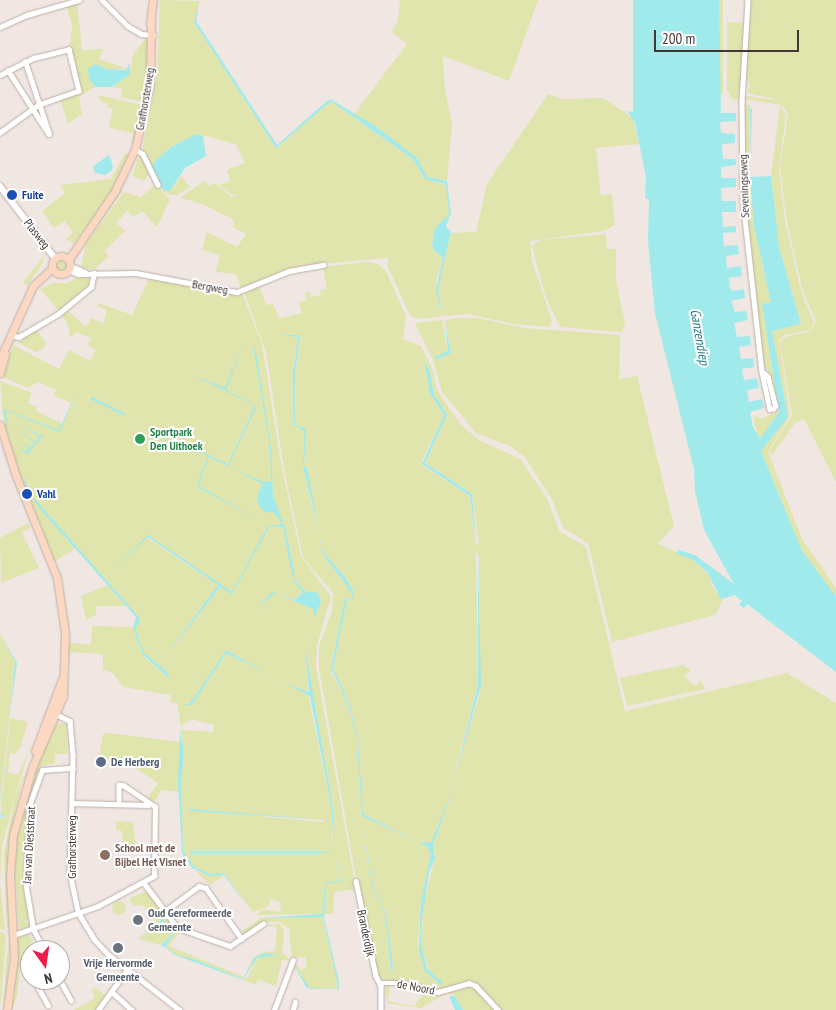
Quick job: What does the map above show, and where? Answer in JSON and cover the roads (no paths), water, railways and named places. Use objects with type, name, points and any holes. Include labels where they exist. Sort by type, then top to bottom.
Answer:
[{"type":"main road","name":"Grafhorsterweg","points":[[68,263],[83,236],[116,191],[135,149],[150,84],[153,0]]},
{"type":"main road","points":[[0,359],[30,294],[54,270],[55,258],[68,263],[64,274],[54,270]]},
{"type":"main road","points":[[0,373],[5,350]]},
{"type":"main road","points":[[0,425],[16,476],[57,578],[65,633],[63,691],[53,712],[17,812],[11,848],[14,936],[7,1010]]},
{"type":"street","points":[[0,27],[27,15],[80,0]]},
{"type":"street","points":[[102,0],[123,22],[139,33],[151,34]]},
{"type":"street","name":"Seveningseweg","points":[[748,0],[742,102],[743,200],[762,372],[770,409],[773,409],[775,406],[768,377],[762,372]]},
{"type":"street","points":[[0,75],[25,62],[69,49],[79,91],[39,104],[0,132]]},
{"type":"street","points":[[8,70],[49,134],[25,62]]},
{"type":"street","points":[[135,149],[143,154],[158,185]]},
{"type":"street","name":"Plasweg","points":[[0,186],[55,258]]},
{"type":"street","name":"Bergweg","points":[[68,263],[87,273],[136,273],[237,292],[289,271],[323,265]]},
{"type":"street","points":[[12,335],[19,337],[58,314],[91,286],[94,273]]},
{"type":"street","name":"Grafhorsterweg","points":[[53,712],[70,721],[73,768],[70,873],[78,912],[94,939],[126,971],[180,1010]]},
{"type":"street","name":"Jan van Dieststraat","points":[[39,940],[34,929],[26,887],[29,806],[42,770],[73,768]]},
{"type":"street","points":[[14,936],[98,906],[154,876],[155,807],[119,785],[119,804]]},
{"type":"street","points":[[72,803],[149,805]]},
{"type":"street","name":"Branderdijk","points":[[356,881],[380,983],[381,1010]]},
{"type":"street","points":[[144,883],[178,928],[230,946],[263,924]]},
{"type":"street","points":[[165,911],[204,886],[242,939]]},
{"type":"street","points":[[274,1010],[293,960]]},
{"type":"street","points":[[98,1010],[126,971]]},
{"type":"street","name":"de Noord","points":[[380,983],[402,983],[438,992],[468,983],[476,986],[498,1010]]},
{"type":"street","points":[[39,990],[48,1006]]},
{"type":"street","points":[[66,990],[71,1000]]},
{"type":"street","points":[[112,992],[132,1010]]},
{"type":"street","points":[[293,1010],[295,1002]]},
{"type":"street","points":[[123,1010],[127,1006]]},
{"type":"water","name":"Ganzendiep","points":[[633,0],[719,0],[721,113],[736,113],[736,121],[720,122],[721,133],[735,134],[735,143],[722,144],[723,159],[736,159],[736,165],[721,167],[721,178],[736,178],[736,187],[721,188],[722,201],[736,201],[736,212],[722,212],[723,227],[736,226],[736,232],[723,233],[724,246],[738,245],[739,254],[726,256],[727,268],[741,266],[742,276],[729,278],[730,288],[733,291],[744,289],[745,298],[731,301],[735,312],[746,311],[748,320],[734,323],[737,337],[750,336],[751,345],[739,347],[741,359],[753,358],[754,367],[742,369],[744,380],[757,378],[759,388],[747,390],[749,402],[762,399],[764,408],[750,412],[753,427],[760,439],[779,412],[762,304],[771,302],[754,226],[750,177],[771,176],[779,247],[801,324],[772,331],[788,417],[761,451],[802,551],[836,596],[836,672],[747,604],[744,608],[739,605],[742,601],[735,595],[721,599],[707,572],[692,559],[677,554],[678,550],[695,555],[734,584],[704,530],[695,491],[694,469],[655,313],[648,242],[649,200],[645,198],[646,177],[635,123],[627,111],[633,112]]},
{"type":"water","points":[[199,3],[196,21],[277,145],[328,100],[332,100],[375,126],[417,158],[427,177],[447,181],[451,213],[446,226],[451,232],[438,287],[443,316],[436,288],[443,258],[434,250],[432,244],[435,228],[449,215],[446,184],[425,179],[413,159],[331,101],[276,148],[194,22]]},
{"type":"water","points":[[130,63],[130,74],[112,87],[95,87],[89,79],[88,69],[95,64],[107,69],[126,70]]},
{"type":"water","points":[[750,108],[752,109],[751,164],[751,163]]},
{"type":"water","points":[[197,134],[203,136],[206,156],[185,168],[170,191],[163,190],[152,168],[153,163],[171,147]]},
{"type":"water","points":[[109,155],[113,166],[112,170],[105,175],[95,173],[93,166]]},
{"type":"water","points":[[444,319],[451,353],[435,360],[435,357],[448,351]]},
{"type":"water","points":[[280,335],[300,335],[295,374],[295,425],[304,428],[306,431],[304,466],[307,468],[319,532],[303,466],[304,431],[294,425],[293,374],[298,337]]},
{"type":"water","points":[[243,344],[226,390],[256,406],[256,408],[229,465],[235,469],[209,457],[198,485],[261,522],[198,487],[197,484],[208,456],[131,419],[228,464],[255,406],[194,375],[225,388]]},
{"type":"water","points":[[253,345],[256,353],[271,447],[273,496],[285,528],[294,579],[306,592],[317,592],[321,601],[315,617],[313,609],[276,593],[295,600],[303,592],[293,580],[283,527],[269,527],[232,594],[220,587],[162,661],[218,585],[148,537],[108,574],[148,535],[232,592],[267,527],[282,524],[275,513],[265,512],[259,506],[257,496],[263,484],[237,471],[265,482],[271,481],[270,447]]},
{"type":"water","points":[[424,360],[429,370],[434,394],[447,415],[425,463],[472,494],[477,546],[470,496],[422,464],[444,415],[430,393]]},
{"type":"water","points":[[77,391],[60,432],[6,411],[9,435],[3,409],[59,430]]},
{"type":"water","points":[[92,397],[126,414],[125,416],[90,399]]},
{"type":"water","points":[[18,424],[41,436],[45,434],[27,454],[19,448],[27,451],[29,449],[17,439],[30,448],[35,443],[18,430],[36,442],[40,437]]},
{"type":"water","points":[[24,477],[32,496],[138,616],[140,621],[135,629],[144,653],[166,671],[170,679],[143,655],[133,628],[136,617],[40,509],[27,491]]},
{"type":"water","points":[[319,537],[324,553],[345,577],[354,592],[354,599],[347,600],[333,668],[350,706],[358,739],[363,814],[415,840],[362,816],[357,739],[349,707],[331,668],[345,599],[353,598],[352,593],[323,554]]},
{"type":"water","points":[[478,551],[481,685],[453,785],[478,685]]},
{"type":"water","points":[[272,592],[275,593],[256,609]]},
{"type":"water","points":[[2,636],[17,663],[10,714],[15,662]]},
{"type":"water","points":[[305,648],[333,808],[334,850],[331,806],[310,696],[286,684],[309,692]]},
{"type":"water","points":[[226,650],[266,673],[226,653],[192,705],[185,705],[191,702]]},
{"type":"water","points":[[9,718],[1,815],[6,816],[1,817],[0,820]]},
{"type":"water","points":[[180,730],[184,752],[181,784],[183,850],[194,867],[211,874],[224,873],[252,913],[224,875],[210,876],[192,868],[182,853],[178,783]]},
{"type":"water","points":[[453,789],[433,845],[435,859],[429,872],[422,919],[421,945],[427,969],[443,983],[441,985],[425,971],[419,950],[421,901],[431,855],[428,847],[419,842],[431,843]]},
{"type":"water","points":[[190,809],[324,820],[190,811]]},
{"type":"water","points":[[362,821],[373,885],[386,914],[393,966],[392,976],[385,914],[372,885]]},
{"type":"water","points":[[190,852],[330,852],[330,853]]},
{"type":"water","points":[[337,857],[341,881],[326,884],[324,917],[339,989],[337,989],[338,985],[323,917],[261,918],[322,914],[325,883],[340,880]]},
{"type":"water","points":[[163,919],[175,933],[165,947],[177,955],[193,959],[243,979],[255,957],[266,953],[278,955],[257,958],[243,980],[175,955],[161,945],[174,933],[164,921],[135,940]]},
{"type":"water","points":[[294,965],[310,988],[337,989],[310,989],[306,987]]},
{"type":"water","points":[[449,996],[455,996],[463,1010],[455,1010]]},
{"type":"place","name":"Fuite","points":[[12,195]]},
{"type":"place","name":"Sportpark Den Uithoek","points":[[140,439]]},
{"type":"place","name":"Vahl","points":[[27,494]]},
{"type":"place","name":"De Herberg","points":[[101,762]]},
{"type":"place","name":"School met de Bijbel Het Visnet","points":[[105,855]]},
{"type":"place","name":"Oud Gereformeerde Gemeente","points":[[138,920]]},
{"type":"place","name":"Vrije Hervormde Gemeente","points":[[118,948]]}]
